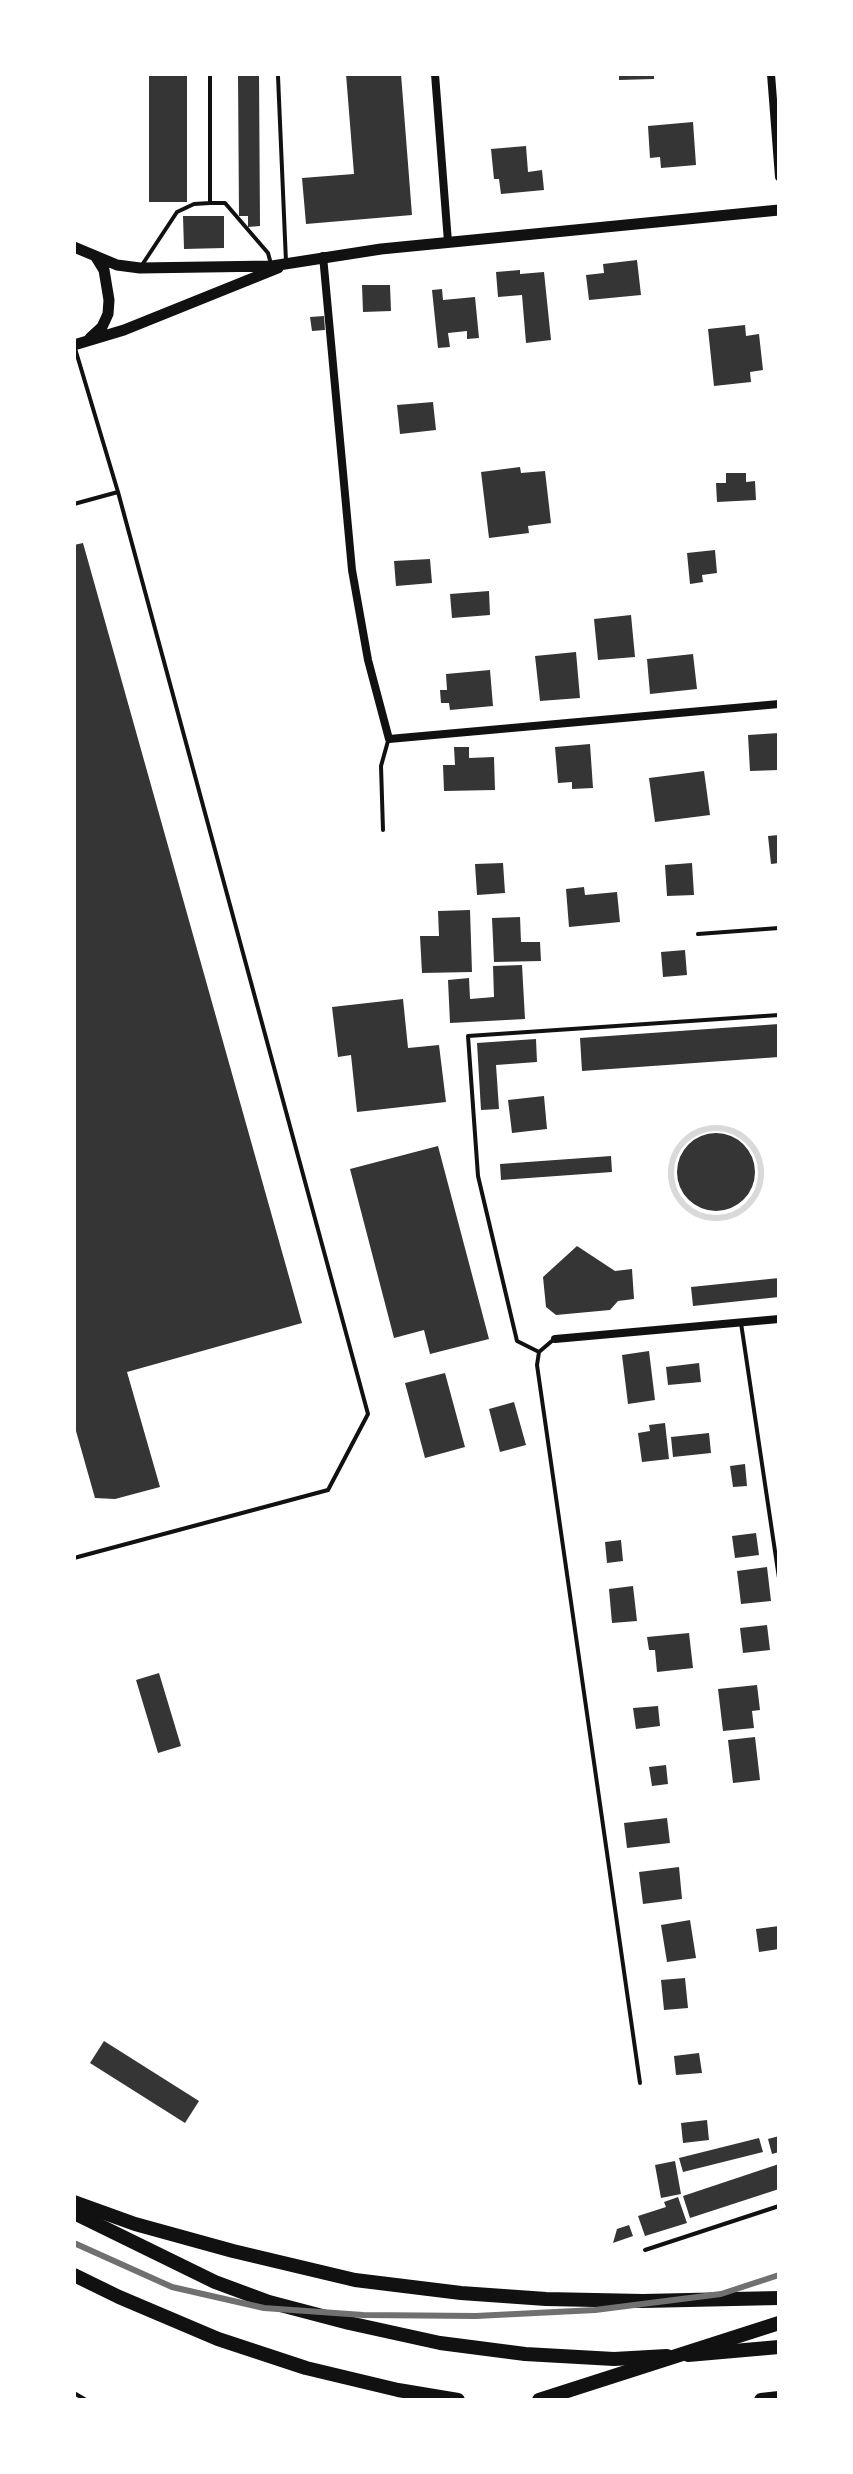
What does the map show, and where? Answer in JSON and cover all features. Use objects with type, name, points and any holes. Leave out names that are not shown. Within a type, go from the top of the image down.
[{"type":"main road","points":[[74,2202],[135,2224],[355,2280],[461,2293],[546,2299],[643,2301],[779,2298]]},
{"type":"main road","points":[[74,2213],[215,2282],[269,2302],[440,2343],[525,2354],[614,2359],[779,2347]]},
{"type":"main road","points":[[74,2275],[218,2339],[292,2364],[398,2390],[458,2400]]},
{"type":"main road","points":[[539,2400],[779,2323]]},
{"type":"main road","points":[[761,2400],[779,2398]]},
{"type":"street","points":[[435,74],[448,242]]},
{"type":"street","points":[[771,74],[779,177]]},
{"type":"street","points":[[74,247],[117,265],[140,268],[272,266],[323,256],[448,242],[779,210]]},
{"type":"street","points":[[323,256],[352,570],[368,660],[389,739],[779,704]]},
{"type":"street","points":[[77,344],[102,327],[108,314],[108,285],[96,257]]},
{"type":"street","points":[[77,344],[124,330],[286,264]]},
{"type":"street","points":[[555,1339],[779,1319]]},
{"type":"lane","points":[[210,74],[210,203]]},
{"type":"lane","points":[[278,76],[286,264]]},
{"type":"lane","points":[[140,268],[177,212],[194,204],[210,203],[225,203],[268,253],[272,266]]},
{"type":"lane","points":[[74,1558],[328,1490],[368,1414],[77,344]]},
{"type":"lane","points":[[74,504],[118,492]]},
{"type":"lane","points":[[383,830],[381,766],[389,739]]},
{"type":"lane","points":[[698,934],[779,928]]},
{"type":"lane","points":[[539,1352],[517,1341],[478,1176],[468,1036],[779,1015]]},
{"type":"lane","points":[[741,1323],[779,1578]]},
{"type":"lane","points":[[555,1339],[545,1344],[539,1352],[537,1365],[640,2083]]},
{"type":"lane","points":[[645,2250],[779,2206]]},
{"type":"lane","points":[[74,2393],[86,2400]]},
{"type":"building","points":[[149,74],[187,74],[187,202],[149,202]]},
{"type":"building","points":[[238,74],[259,74],[260,226],[248,227],[248,216],[239,216]]},
{"type":"building","points":[[346,74],[401,74],[412,215],[306,224],[302,178],[354,174]]},
{"type":"building","points":[[619,74],[654,74],[654,79],[619,80]]},
{"type":"building","points":[[693,122],[696,165],[661,168],[660,157],[650,158],[648,126]]},
{"type":"building","points":[[526,146],[528,172],[542,170],[544,190],[501,194],[499,179],[494,179],[491,149]]},
{"type":"building","points":[[183,216],[224,216],[224,248],[184,249]]},
{"type":"building","points":[[637,260],[641,295],[589,300],[586,275],[604,273],[603,264]]},
{"type":"building","points":[[520,270],[520,274],[544,272],[551,340],[526,343],[522,295],[498,297],[496,272]]},
{"type":"building","points":[[362,285],[390,285],[391,311],[363,312]]},
{"type":"building","points":[[442,289],[443,300],[475,297],[479,338],[467,339],[467,331],[448,333],[450,347],[438,348],[432,290]]},
{"type":"building","points":[[324,316],[325,330],[312,331],[310,317]]},
{"type":"building","points":[[745,325],[746,336],[759,334],[763,370],[750,372],[751,382],[714,386],[708,329]]},
{"type":"building","points":[[433,402],[436,430],[400,434],[397,405]]},
{"type":"building","points":[[520,467],[521,473],[545,471],[551,523],[528,526],[529,533],[489,538],[481,472]]},
{"type":"building","points":[[726,473],[746,473],[746,482],[755,481],[756,500],[717,502],[716,483],[726,483]]},
{"type":"building","points":[[83,543],[302,1323],[127,1372],[160,1487],[115,1499],[95,1498],[74,1424],[74,545]]},
{"type":"building","points":[[715,550],[717,573],[702,575],[703,582],[690,584],[687,553]]},
{"type":"building","points":[[430,559],[432,583],[396,586],[394,561]]},
{"type":"building","points":[[489,591],[490,615],[452,618],[450,594]]},
{"type":"building","points":[[631,615],[635,657],[598,660],[594,619]]},
{"type":"building","points":[[576,652],[580,698],[540,701],[535,656]]},
{"type":"building","points":[[693,654],[697,689],[650,694],[647,659]]},
{"type":"building","points":[[490,670],[493,706],[450,710],[449,703],[441,703],[440,690],[447,690],[446,674]]},
{"type":"building","points":[[779,733],[779,770],[750,771],[748,735]]},
{"type":"building","points":[[590,744],[593,788],[572,789],[572,782],[558,783],[555,747]]},
{"type":"building","points":[[454,747],[469,747],[469,758],[494,757],[495,790],[444,791],[443,765],[455,765]]},
{"type":"building","points":[[704,771],[710,815],[655,822],[649,778]]},
{"type":"building","points":[[779,835],[779,863],[771,864],[768,836]]},
{"type":"building","points":[[503,863],[505,893],[477,895],[475,864]]},
{"type":"building","points":[[692,863],[694,895],[667,896],[665,865]]},
{"type":"building","points":[[584,887],[585,895],[617,892],[620,922],[569,927],[566,889]]},
{"type":"building","points":[[470,910],[472,972],[422,973],[420,936],[439,936],[438,911]]},
{"type":"building","points":[[520,917],[521,942],[540,942],[541,961],[494,962],[492,918]]},
{"type":"building","points":[[685,950],[687,975],[663,977],[661,952]]},
{"type":"building","points":[[522,965],[525,1019],[450,1023],[448,980],[469,978],[470,999],[494,997],[493,966]]},
{"type":"building","points":[[403,999],[408,1048],[439,1045],[446,1102],[357,1112],[351,1055],[338,1057],[332,1007]]},
{"type":"building","points":[[779,1024],[779,1057],[582,1071],[580,1038]]},
{"type":"building","points":[[536,1039],[537,1062],[496,1065],[499,1109],[481,1110],[477,1043]]},
{"type":"building","points":[[544,1096],[547,1129],[512,1133],[508,1100]]},
{"type":"building","points":[[716,1133],[731,1136],[748,1150],[755,1172],[752,1187],[738,1204],[716,1211],[701,1208],[684,1194],[677,1172],[680,1157],[694,1140]]},
{"type":"building","points":[[438,1146],[489,1339],[430,1354],[424,1330],[394,1338],[350,1169]]},
{"type":"building","points":[[611,1156],[612,1172],[501,1180],[500,1164]]},
{"type":"building","points":[[577,1246],[615,1271],[632,1269],[634,1299],[618,1301],[610,1310],[556,1315],[546,1307],[543,1277]]},
{"type":"building","points":[[779,1278],[779,1297],[693,1306],[691,1287]]},
{"type":"building","points":[[649,1351],[655,1400],[628,1404],[622,1355]]},
{"type":"building","points":[[699,1363],[701,1382],[668,1385],[666,1367]]},
{"type":"building","points":[[445,1373],[465,1447],[425,1458],[405,1383]]},
{"type":"building","points":[[514,1402],[526,1445],[500,1452],[489,1409]]},
{"type":"building","points":[[665,1423],[669,1459],[642,1462],[638,1433],[650,1431],[649,1425]]},
{"type":"building","points":[[709,1433],[711,1453],[673,1457],[671,1437]]},
{"type":"building","points":[[745,1464],[747,1486],[733,1487],[730,1466]]},
{"type":"building","points":[[756,1533],[759,1555],[735,1558],[732,1536]]},
{"type":"building","points":[[621,1540],[623,1561],[607,1563],[605,1542]]},
{"type":"building","points":[[767,1567],[771,1601],[741,1604],[737,1571]]},
{"type":"building","points":[[633,1586],[637,1621],[612,1623],[609,1589]]},
{"type":"building","points":[[767,1625],[770,1650],[743,1653],[740,1628]]},
{"type":"building","points":[[689,1633],[693,1668],[657,1672],[655,1650],[649,1650],[647,1637]]},
{"type":"building","points":[[159,1673],[181,1746],[158,1753],[136,1680]]},
{"type":"building","points":[[757,1685],[760,1710],[752,1711],[754,1728],[723,1731],[718,1689]]},
{"type":"building","points":[[658,1706],[660,1726],[636,1729],[633,1708]]},
{"type":"building","points":[[755,1737],[760,1780],[733,1783],[728,1740]]},
{"type":"building","points":[[666,1765],[668,1784],[652,1786],[649,1767]]},
{"type":"building","points":[[667,1818],[670,1843],[627,1848],[624,1823]]},
{"type":"building","points":[[679,1867],[682,1899],[643,1904],[639,1872]]},
{"type":"building","points":[[690,1920],[696,1958],[667,1962],[661,1925]]},
{"type":"building","points":[[779,1926],[779,1949],[759,1952],[756,1929]]},
{"type":"building","points":[[685,1978],[688,2008],[664,2010],[661,1980]]},
{"type":"building","points":[[104,2041],[199,2101],[185,2123],[90,2063]]},
{"type":"building","points":[[699,2053],[702,2073],[676,2075],[674,2056]]},
{"type":"building","points":[[707,2120],[709,2140],[683,2143],[681,2123]]},
{"type":"building","points":[[779,2136],[779,2152],[772,2154],[768,2139]]},
{"type":"building","points":[[759,2138],[763,2152],[683,2172],[679,2158]]},
{"type":"building","points":[[675,2161],[681,2194],[661,2198],[655,2165]]},
{"type":"building","points":[[779,2164],[779,2189],[690,2218],[683,2196]]},
{"type":"building","points":[[678,2197],[687,2223],[645,2236],[638,2216],[666,2207],[664,2202]]},
{"type":"building","points":[[629,2225],[633,2236],[613,2243],[617,2229]]},
{"type":"waterway","points":[[716,1128],[733,1131],[748,1141],[758,1156],[761,1173],[758,1190],[748,1205],[733,1215],[716,1218],[699,1215],[684,1205],[674,1190],[671,1173],[674,1156],[684,1141],[699,1131],[716,1128]]},
{"type":"railway","points":[[74,2243],[172,2287],[264,2308],[363,2315],[476,2316],[595,2310],[721,2294],[779,2275]]}]
